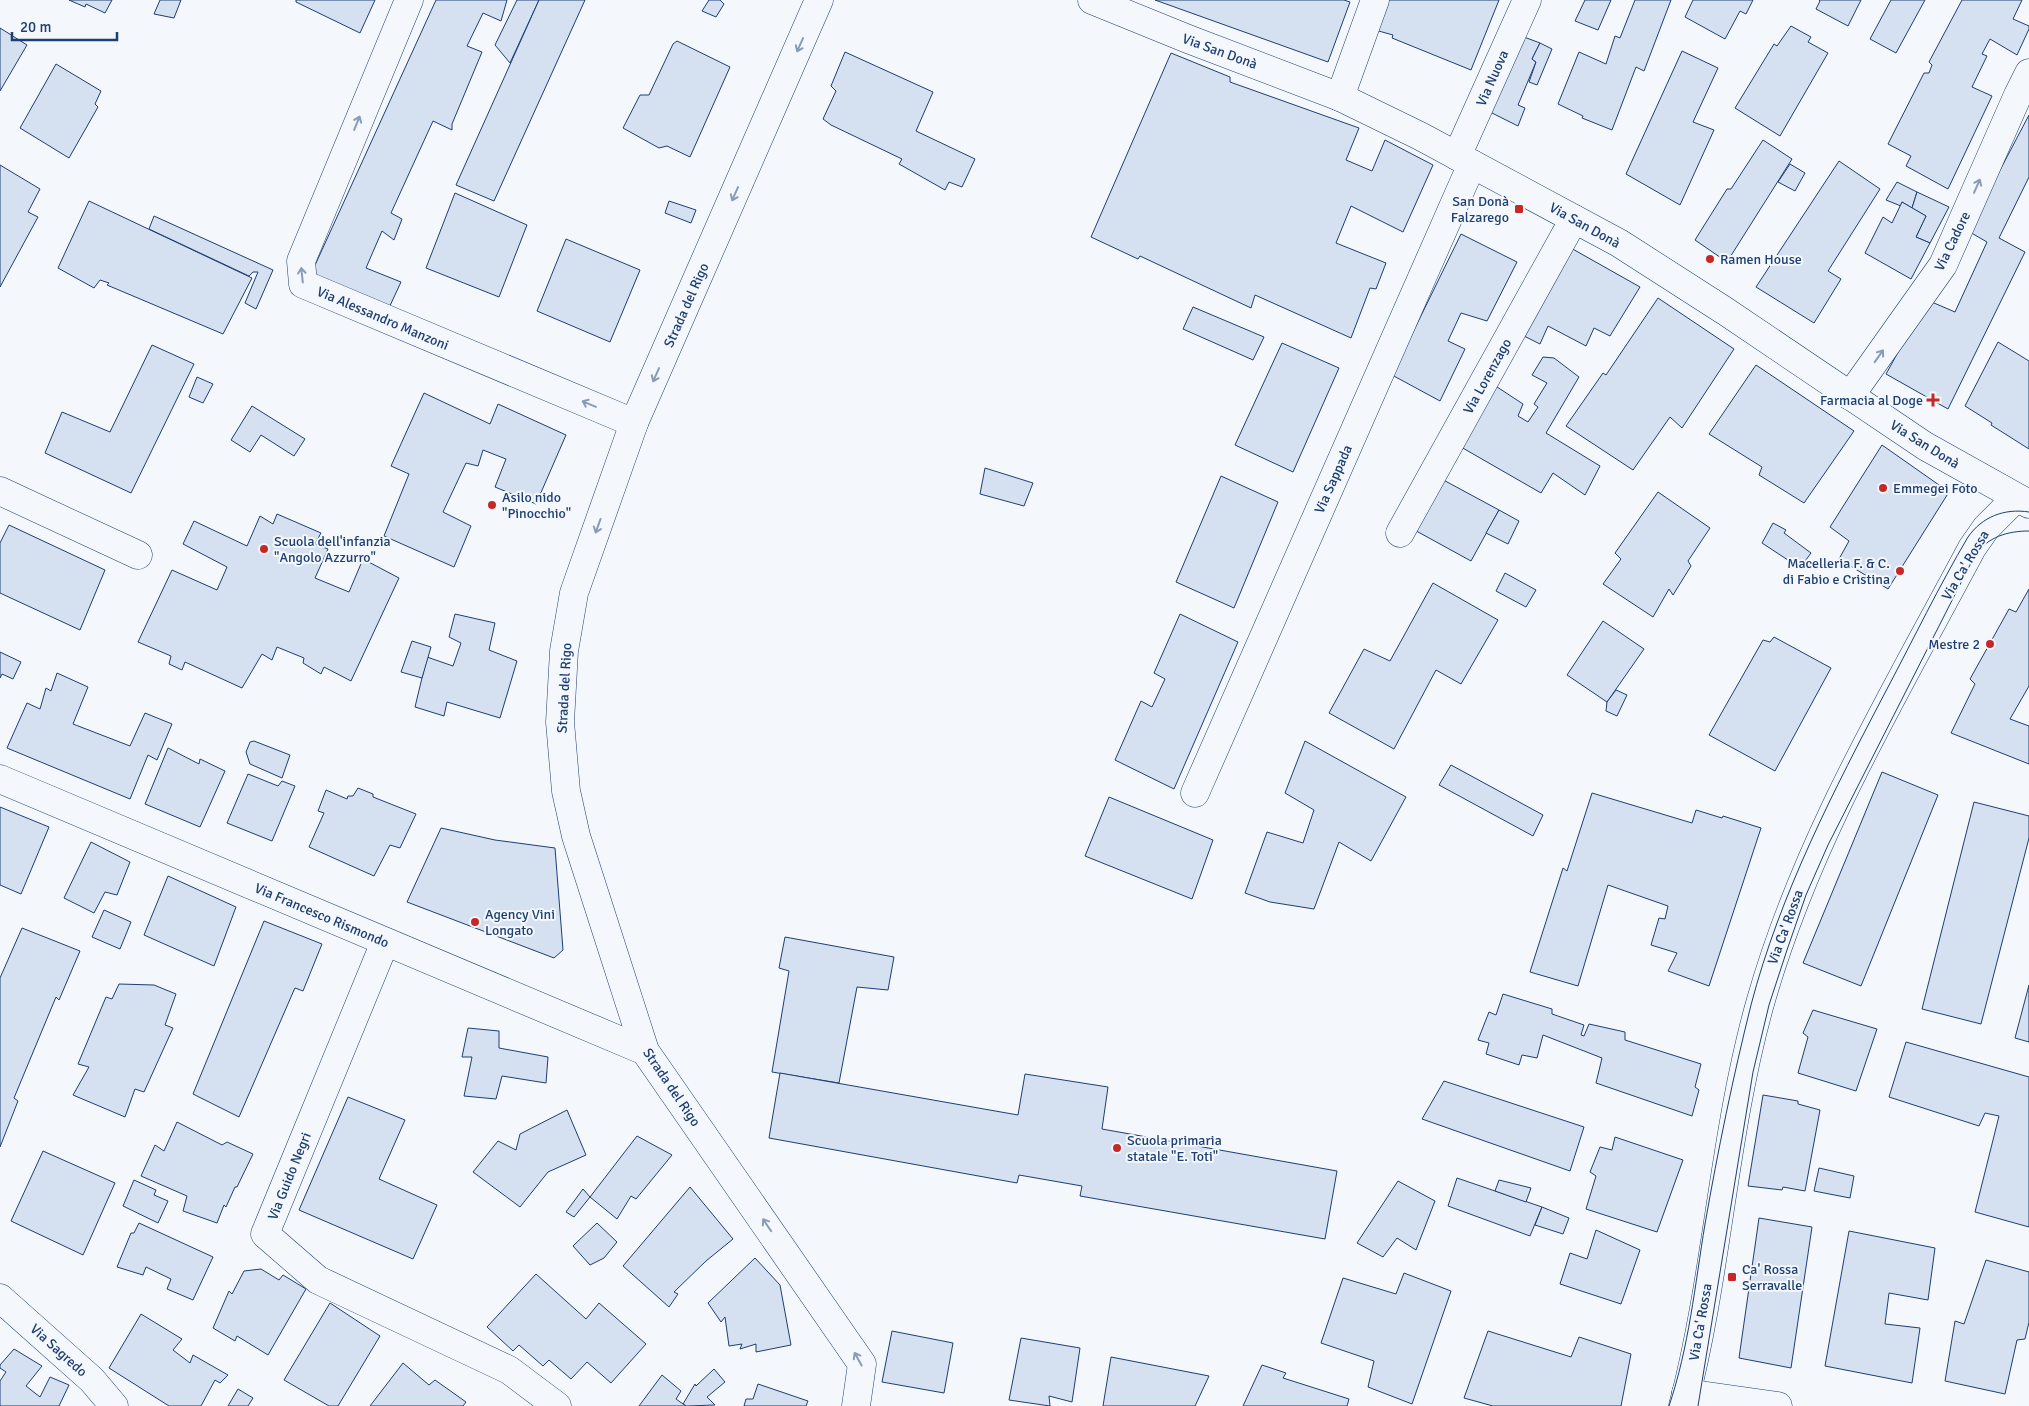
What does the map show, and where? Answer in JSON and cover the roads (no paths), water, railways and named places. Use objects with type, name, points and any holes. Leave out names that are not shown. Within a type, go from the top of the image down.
[{"type":"street","name":"Via Alessandro Manzoni","points":[[409,0],[301,261],[303,284],[634,423]]},
{"type":"street","name":"Strada del Rigo","points":[[819,0],[634,423],[574,593],[564,651],[560,722],[566,791],[576,836],[645,1051],[862,1364],[856,1406]]},
{"type":"street","points":[[1340,97],[1375,0]]},
{"type":"street","name":"Via Nuova","points":[[1465,160],[1527,0]]},
{"type":"street","name":"Via San Donà","points":[[1103,2],[1340,97],[1402,126],[1619,243],[1670,274],[1925,446],[2023,501]]},
{"type":"street","name":"Via Cadore","points":[[1850,396],[1943,265],[2029,73]]},
{"type":"street","name":"Via Sappada","points":[[1195,793],[1465,160]]},
{"type":"street","name":"Via Lorenzago","points":[[1400,533],[1574,219]]},
{"type":"street","points":[[0,491],[138,555]]},
{"type":"street","name":"Via Ca' Rossa","points":[[1685,1400],[1700,1327],[1744,1069],[1760,1003],[1777,947],[1820,840],[1972,548],[1986,528],[2023,501]]},
{"type":"street","name":"Via Francesco Rismondo","points":[[0,779],[645,1051]]},
{"type":"street","name":"Via Guido Negri","points":[[385,942],[266,1234],[318,1280],[509,1370],[557,1406]]},
{"type":"street","name":"Via Sagredo","points":[[0,1298],[92,1380],[114,1406]]},
{"type":"street","points":[[1685,1400],[1778,1406]]},
{"type":"tram line","points":[[1669,1406],[1687,1339],[1715,1169],[1744,1032],[1763,964],[1793,883],[1847,765],[1968,537],[1980,524],[1994,516],[2011,511],[2029,512]]},
{"type":"tram line","points":[[1698,1406],[1753,1072],[1769,1005],[1806,895],[1828,845],[1975,555],[1992,539],[2013,532],[2029,531]]},
{"type":"place","name":"San Donà Falzarego","points":[[1519,209]]},
{"type":"place","name":"Ramen House","points":[[1710,259]]},
{"type":"place","name":"Farmacia al Doge","points":[[1933,400]]},
{"type":"place","name":"Emmegei Foto","points":[[1883,488]]},
{"type":"place","name":"Asilo nido \"Pinocchio\"","points":[[492,505]]},
{"type":"place","name":"Scuola dell'infanzia \"Angolo Azzurro\"","points":[[264,549]]},
{"type":"place","name":"Macelleria F. & C. di Fabio e Cristina","points":[[1900,571]]},
{"type":"place","name":"Mestre 2","points":[[1990,644]]},
{"type":"place","name":"Agency Vini Longato","points":[[475,922]]},
{"type":"place","name":"Scuola primaria statale \"E. Toti\"","points":[[1117,1148]]},
{"type":"place","name":"Ca' Rossa Serravalle","points":[[1732,1277]]}]
